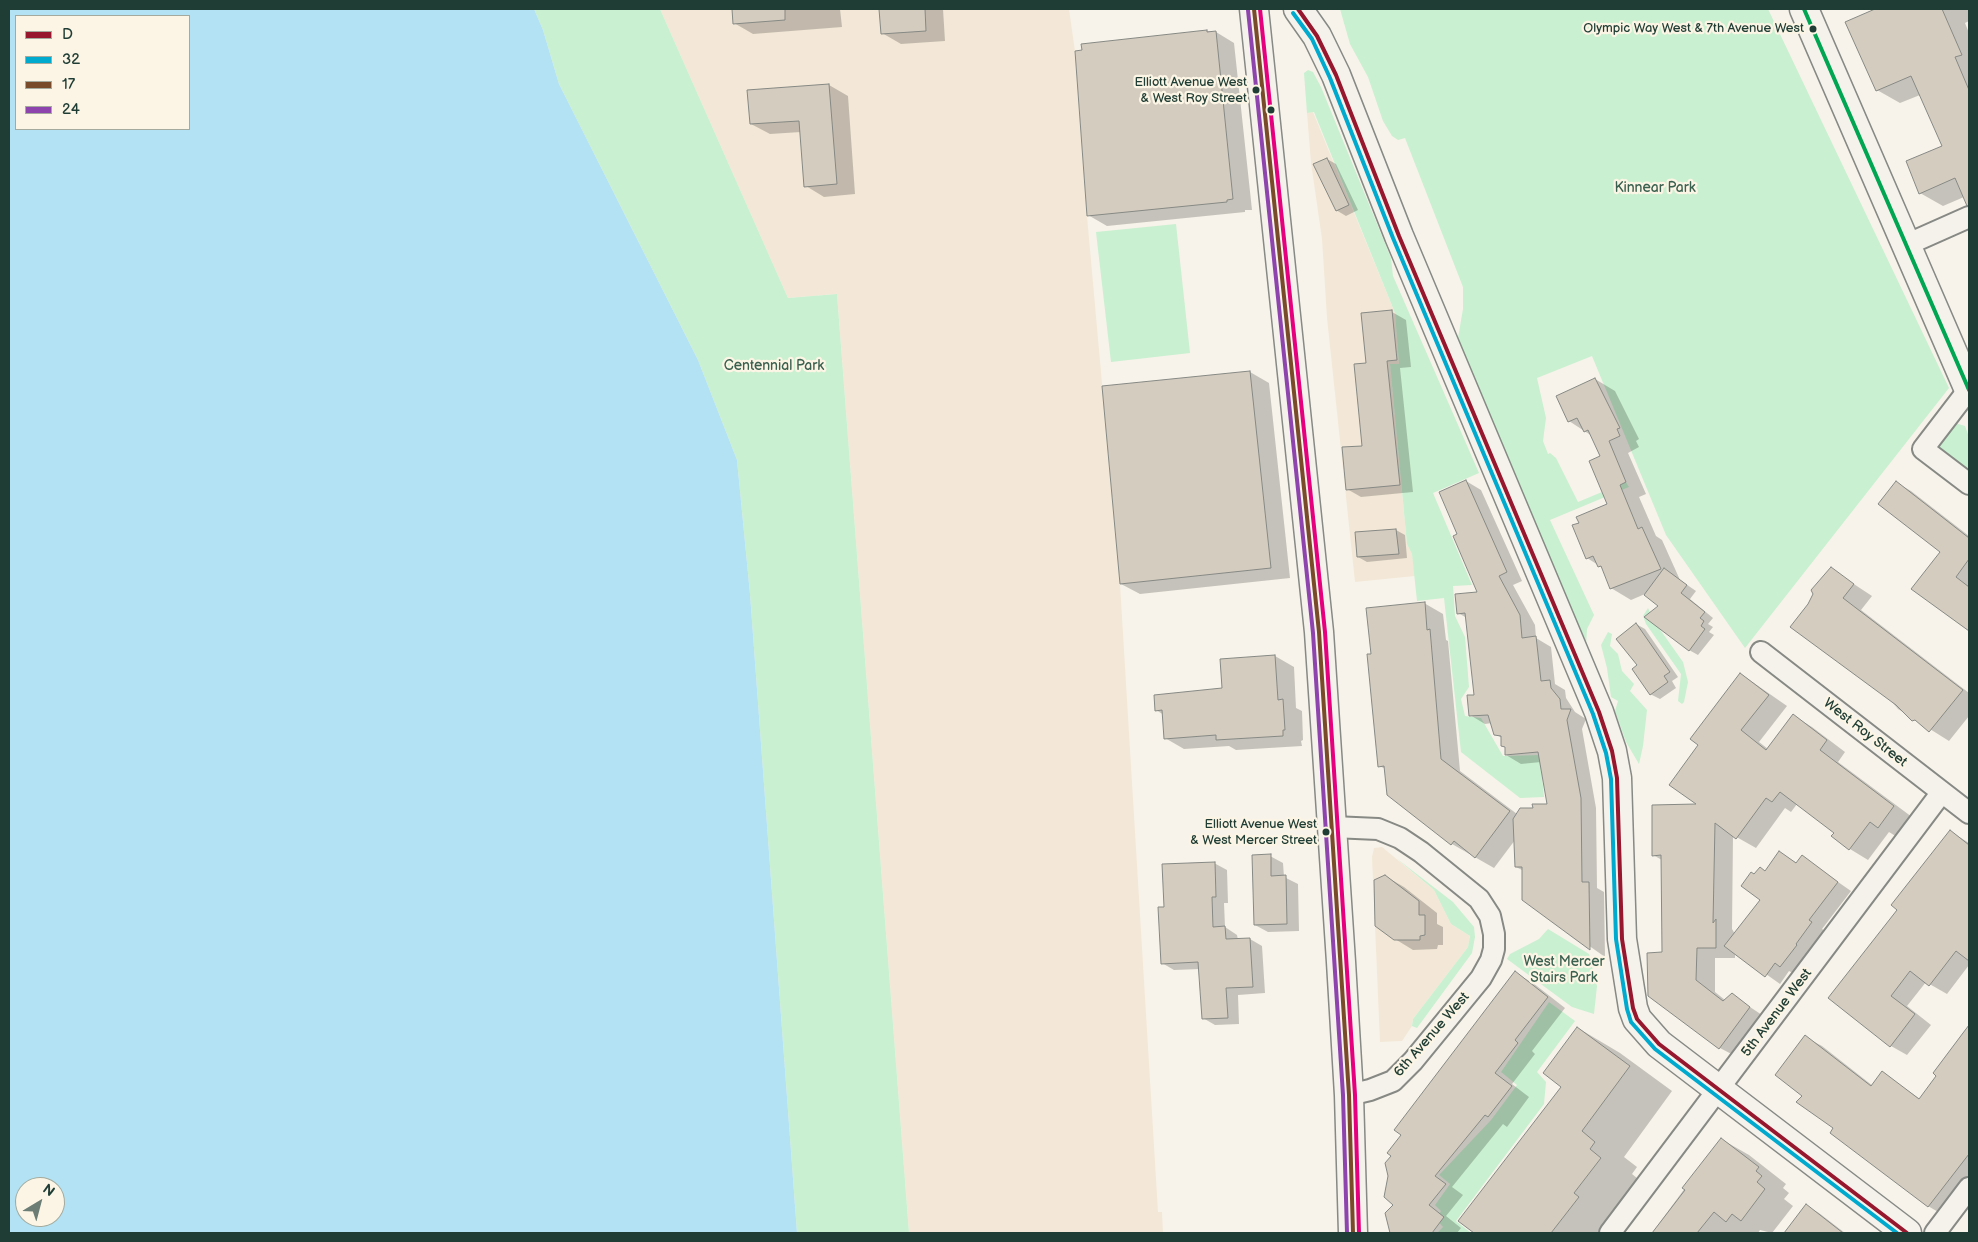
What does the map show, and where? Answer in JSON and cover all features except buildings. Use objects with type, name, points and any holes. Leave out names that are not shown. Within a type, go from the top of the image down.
[{"type":"main road","points":[[1254,9],[1319,632],[1349,1095],[1353,1233]]},
{"type":"main road","points":[[1298,9],[1317,36],[1336,75]]},
{"type":"main road","points":[[1312,9],[1399,236],[1594,698],[1612,751],[1618,793],[1622,939],[1633,1008],[1637,1019],[1654,1040],[1907,1233]]},
{"type":"main road","points":[[1805,9],[1969,390]]},
{"type":"street","points":[[1906,245],[1969,217]]},
{"type":"street","points":[[1969,390],[1923,449],[1969,484]]},
{"type":"street","name":"West Roy Street","points":[[1761,652],[1969,813]]},
{"type":"street","name":"5th Avenue West","points":[[1610,1233],[1720,1090],[1942,792]]},
{"type":"street","name":"6th Avenue West","points":[[1333,827],[1378,829],[1400,838],[1435,863],[1479,899],[1490,916],[1494,949],[1481,978],[1413,1061],[1393,1081],[1370,1090],[1349,1095]]},
{"type":"street","points":[[1935,1233],[1969,1188]]},
{"type":"shaded area","points":[[660,9],[1069,9],[1075,51],[1087,216],[1120,584],[1158,1212],[1162,1212],[1163,1233],[909,1233],[837,294],[788,298]]},
{"type":"shaded area","points":[[1313,112],[1395,313],[1399,364],[1390,365],[1407,544],[1412,554],[1415,576],[1355,582],[1327,318],[1322,239],[1311,163],[1307,113]]},
{"type":"shaded area","points":[[1382,847],[1434,890],[1451,924],[1470,936],[1468,947],[1413,1019],[1412,1026],[1402,1041],[1380,1042],[1372,857],[1374,848]]},
{"type":"green space","name":"Centennial Park","points":[[534,9],[660,9],[788,298],[837,294],[909,1233],[797,1233],[750,594],[737,460],[698,360],[559,84],[543,30]]},
{"type":"green space","name":"Kinnear Park","points":[[1340,9],[1768,9],[1949,388],[1745,648],[1666,535],[1592,356],[1537,378],[1546,418],[1543,441],[1548,454],[1550,453],[1556,458],[1578,502],[1626,482],[1629,487],[1550,520],[1594,615],[1587,629],[1586,646],[1457,344],[1463,309],[1463,287],[1405,138],[1398,140],[1392,136],[1383,121],[1368,77],[1350,44]]},
{"type":"green space","points":[[1308,70],[1313,72],[1321,87],[1391,258],[1393,276],[1479,473],[1433,493],[1472,585],[1453,586],[1455,616],[1465,637],[1469,687],[1461,699],[1465,716],[1481,718],[1503,756],[1540,755],[1544,797],[1520,798],[1461,752],[1444,598],[1417,601],[1412,554],[1407,544],[1390,364],[1399,364],[1395,313],[1314,112],[1307,113],[1304,73]]},
{"type":"green space","points":[[1176,224],[1190,353],[1111,362],[1096,232]]},
{"type":"green space","points":[[1955,423],[1965,426],[1969,437],[1969,478],[1935,446]]},
{"type":"green space","points":[[1648,608],[1654,621],[1683,662],[1688,682],[1682,704],[1678,701],[1681,674],[1646,624],[1643,616]]},
{"type":"green space","points":[[1608,632],[1612,634],[1610,646],[1618,654],[1622,671],[1634,684],[1630,691],[1647,710],[1639,764],[1626,742],[1615,711],[1618,701],[1611,697],[1607,668],[1601,645]]},
{"type":"green space","points":[[1396,858],[1453,902],[1474,927],[1475,937],[1472,953],[1417,1028],[1412,1026],[1413,1019],[1468,947],[1470,936],[1451,924],[1434,890]]},
{"type":"green space","name":"West Mercer Stairs Park","points":[[1548,929],[1589,954],[1597,986],[1594,1014],[1572,1007],[1507,959],[1510,954],[1539,939]]},
{"type":"green space","points":[[1549,1002],[1575,1021],[1537,1072],[1546,1082],[1544,1104],[1456,1221],[1471,1233],[1437,1233],[1443,1227],[1436,1219],[1441,1211],[1435,1205],[1450,1184],[1439,1175],[1491,1120],[1517,1085],[1501,1072]]},
{"type":"water","points":[[9,9],[534,9],[543,30],[559,84],[698,360],[737,460],[750,594],[797,1233],[9,1233]]},
{"type":"transit line","name":"17","points":[[1254,9],[1319,632],[1349,1095],[1353,1233]]},
{"type":"transit line","points":[[1260,9],[1325,632],[1355,1095],[1359,1233]]},
{"type":"transit line","name":"D","points":[[1298,9],[1317,36],[1336,75],[1399,236],[1599,712],[1612,751],[1617,778],[1622,939],[1633,1008],[1637,1019],[1659,1044],[1907,1233]]},
{"type":"transit line","points":[[1804,9],[1969,390]]},
{"type":"transit line","name":"24","points":[[1248,10],[1313,633],[1343,1095],[1347,1233]]},
{"type":"transit line","name":"32","points":[[1293,13],[1312,39],[1330,78],[1393,238],[1593,714],[1606,753],[1611,779],[1616,939],[1627,1009],[1631,1022],[1655,1049],[1897,1233]]},
{"type":"place","name":"Olympic Way West & 7th Avenue West","points":[[1813,29]]},
{"type":"place","name":"Elliott Avenue West & West Roy Street","points":[[1256,90]]},
{"type":"place","name":"Elliott Avenue West & West Mercer Street","points":[[1326,832]]}]
